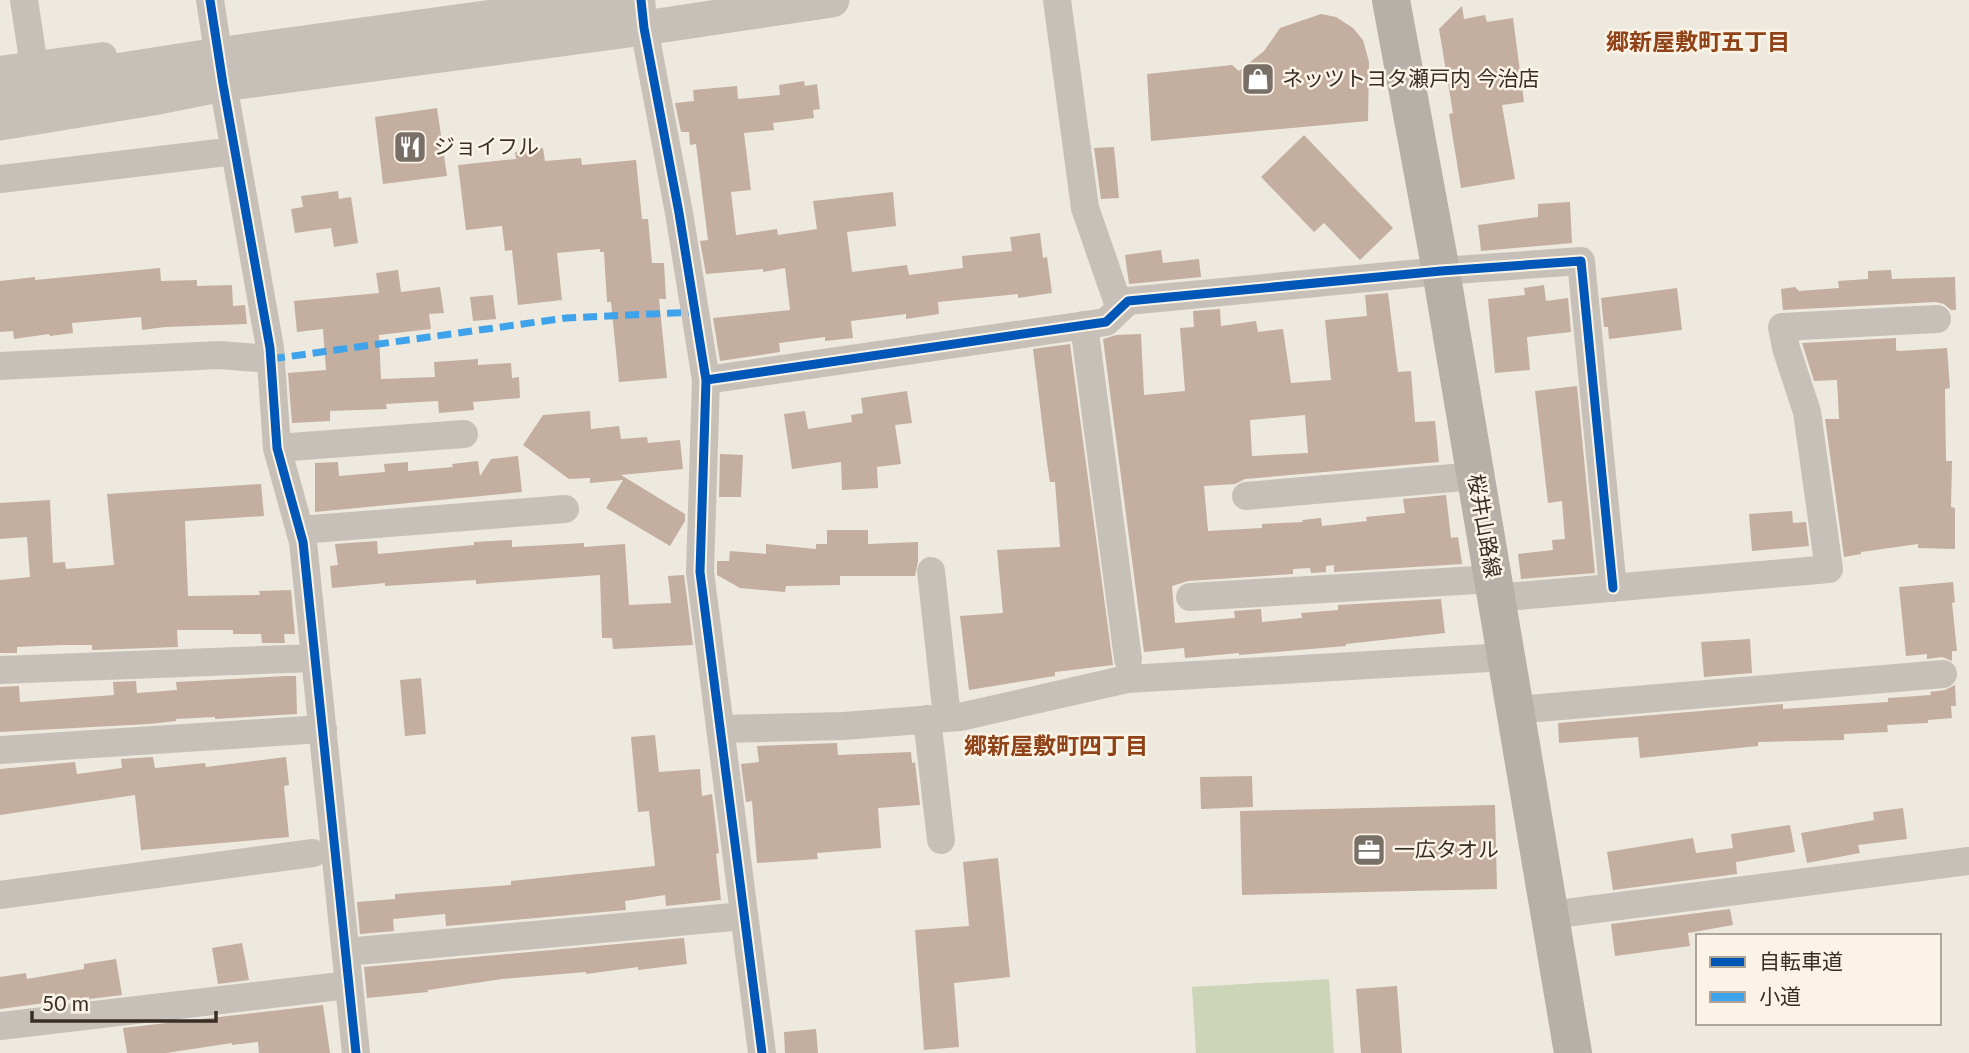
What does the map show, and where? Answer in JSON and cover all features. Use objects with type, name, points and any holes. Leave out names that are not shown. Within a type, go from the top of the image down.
[{"type":"main road","name":"桜井山路線","points":[[1391,0],[1441,271],[1573,1053]]},
{"type":"street","points":[[24,0],[34,66]]},
{"type":"street","points":[[210,0],[271,359],[277,449],[303,542],[356,1053]]},
{"type":"street","points":[[0,123],[152,82],[219,60],[616,0]]},
{"type":"street","points":[[0,71],[34,66],[219,60],[643,14],[832,0]]},
{"type":"street","points":[[1057,0],[1085,208],[1120,309]]},
{"type":"street","points":[[643,14],[706,380],[700,572],[762,1053]]},
{"type":"street","points":[[0,89],[152,82]]},
{"type":"street","points":[[0,179],[235,150]]},
{"type":"street","points":[[706,380],[1106,322],[1128,301],[1441,271],[1581,261],[1613,587]]},
{"type":"street","points":[[1190,597],[1613,587],[1829,569],[1807,412],[1782,327],[1937,319]]},
{"type":"street","points":[[1084,325],[1128,659]]},
{"type":"street","points":[[0,366],[219,355],[271,359]]},
{"type":"street","points":[[277,449],[464,434]]},
{"type":"street","points":[[1247,496],[1475,476]]},
{"type":"street","points":[[300,530],[565,509]]},
{"type":"street","points":[[931,571],[941,840]]},
{"type":"street","points":[[720,730],[843,726],[937,718],[1127,679],[1506,657]]},
{"type":"street","points":[[0,670],[315,658]]},
{"type":"street","points":[[1515,710],[1943,674]]},
{"type":"street","points":[[0,750],[323,729]]},
{"type":"street","points":[[0,895],[313,853]]},
{"type":"street","points":[[1550,915],[1969,861]]},
{"type":"street","points":[[346,952],[744,916]]},
{"type":"street","points":[[0,1026],[349,985]]},
{"type":"green space","points":[[1329,979],[1334,1053],[1196,1053],[1192,987]]},
{"type":"building","points":[[1462,6],[1464,19],[1485,15],[1487,22],[1513,18],[1524,102],[1502,105],[1515,179],[1461,188],[1449,114],[1453,113],[1439,29]]},
{"type":"building","name":"ネッツトヨタ瀬戸内 今治店","points":[[1321,14],[1336,17],[1353,28],[1363,40],[1369,62],[1368,121],[1151,141],[1147,74],[1232,65],[1239,71],[1264,51],[1280,28]]},
{"type":"building","points":[[804,81],[805,86],[817,84],[820,109],[813,110],[814,118],[773,123],[774,130],[744,133],[751,190],[731,192],[736,235],[777,229],[778,235],[817,229],[813,201],[893,192],[896,226],[847,232],[852,272],[907,265],[909,275],[963,268],[962,256],[1012,251],[1010,237],[1040,233],[1043,258],[1047,257],[1052,293],[1018,298],[1018,294],[938,302],[939,314],[906,319],[906,314],[851,321],[853,338],[825,341],[825,337],[779,343],[780,352],[720,361],[713,318],[790,310],[785,268],[763,272],[763,269],[706,274],[700,241],[708,240],[696,144],[690,145],[689,132],[681,132],[675,103],[694,101],[693,90],[737,86],[738,99],[780,95],[779,85]]},
{"type":"building","name":"ジョイフル","points":[[437,108],[447,176],[383,184],[375,117]]},
{"type":"building","points":[[1304,135],[1393,228],[1360,260],[1324,223],[1314,232],[1261,177]]},
{"type":"building","points":[[1114,147],[1119,198],[1101,199],[1094,148]]},
{"type":"building","points":[[543,148],[545,161],[581,158],[582,165],[636,160],[642,219],[648,219],[652,263],[664,263],[666,299],[659,299],[667,378],[619,382],[611,302],[607,302],[604,252],[600,252],[600,249],[557,253],[562,300],[518,305],[512,250],[505,251],[502,226],[466,230],[458,165],[516,159],[515,152]]},
{"type":"building","points":[[338,191],[339,199],[351,197],[358,243],[334,247],[331,228],[295,233],[291,209],[303,207],[301,196]]},
{"type":"building","points":[[1570,202],[1572,243],[1481,251],[1478,225],[1538,217],[1538,204]]},
{"type":"building","points":[[1161,250],[1163,263],[1199,259],[1201,277],[1129,284],[1125,255]]},
{"type":"building","points":[[160,268],[161,281],[197,280],[197,286],[232,285],[233,306],[245,305],[247,324],[142,330],[141,317],[72,323],[73,333],[50,336],[14,339],[13,331],[0,332],[0,281]]},
{"type":"building","points":[[398,270],[401,292],[440,287],[444,313],[429,314],[431,329],[379,335],[381,379],[435,377],[434,362],[478,359],[478,365],[511,363],[512,378],[519,377],[520,398],[473,402],[474,410],[439,413],[438,401],[386,404],[387,409],[330,411],[330,421],[292,423],[288,373],[326,370],[323,329],[297,332],[294,301],[379,293],[376,273]]},
{"type":"building","points":[[1891,270],[1892,279],[1955,277],[1956,310],[1936,302],[1783,310],[1781,289],[1795,287],[1799,291],[1839,288],[1838,281],[1868,279],[1868,271]]},
{"type":"building","points":[[1544,285],[1546,301],[1568,298],[1571,332],[1527,337],[1530,370],[1495,373],[1488,299],[1525,295],[1524,288]]},
{"type":"building","points":[[1677,288],[1682,330],[1609,339],[1608,327],[1604,327],[1601,298]]},
{"type":"building","points":[[1388,293],[1398,372],[1411,371],[1415,422],[1435,421],[1439,462],[1245,479],[1235,484],[1204,486],[1208,531],[1262,528],[1262,524],[1303,522],[1302,520],[1321,518],[1322,526],[1367,521],[1366,517],[1405,513],[1403,499],[1446,495],[1451,538],[1458,537],[1462,564],[1334,572],[1334,565],[1326,566],[1326,572],[1311,573],[1310,568],[1293,569],[1293,574],[1188,581],[1172,586],[1175,623],[1235,618],[1234,611],[1261,609],[1262,622],[1302,618],[1301,613],[1338,610],[1338,605],[1441,599],[1445,633],[1346,646],[1239,655],[1185,658],[1184,648],[1144,652],[1103,339],[1116,335],[1141,334],[1144,395],[1185,391],[1180,328],[1194,327],[1193,311],[1220,309],[1221,326],[1256,321],[1258,332],[1283,329],[1291,383],[1331,380],[1325,320],[1367,316],[1365,295]],"holes":[[[1305,415],[1308,453],[1252,456],[1250,420]]]},
{"type":"building","points":[[493,295],[496,319],[473,321],[470,297]]},
{"type":"building","points":[[1896,338],[1896,350],[1899,351],[1947,348],[1950,388],[1945,389],[1946,461],[1952,461],[1951,507],[1955,508],[1955,549],[1918,548],[1918,544],[1844,557],[1825,419],[1839,419],[1837,380],[1814,381],[1802,343]]},
{"type":"building","points":[[1070,344],[1113,665],[1055,672],[1055,676],[969,690],[960,616],[1003,613],[997,550],[1060,547],[1055,482],[1050,482],[1033,349]]},
{"type":"building","points":[[1577,386],[1595,573],[1521,579],[1518,554],[1553,550],[1552,540],[1565,539],[1562,501],[1548,503],[1535,391]]},
{"type":"building","points":[[907,391],[912,423],[895,425],[901,464],[877,467],[878,488],[842,490],[841,462],[792,469],[784,414],[805,411],[808,429],[852,422],[851,415],[863,413],[861,398]]},
{"type":"building","points":[[590,411],[591,429],[619,426],[621,439],[647,437],[648,443],[680,440],[683,469],[621,475],[685,514],[685,521],[670,546],[606,508],[623,480],[590,483],[590,478],[569,479],[523,445],[543,415]]},
{"type":"building","points":[[720,454],[743,455],[741,497],[719,497]]},
{"type":"building","points":[[518,456],[522,492],[315,512],[315,463],[338,462],[339,476],[385,472],[384,464],[408,462],[408,471],[453,467],[452,464],[478,461],[480,476],[491,459]]},
{"type":"building","points":[[261,484],[264,516],[185,521],[188,596],[260,595],[259,591],[291,590],[295,634],[284,634],[285,643],[262,643],[261,634],[233,634],[233,630],[177,630],[178,647],[92,650],[92,645],[63,645],[17,647],[17,653],[0,653],[0,580],[30,577],[27,537],[0,539],[0,503],[50,500],[53,563],[65,562],[66,569],[114,565],[107,494]]},
{"type":"building","points":[[1792,511],[1793,523],[1806,522],[1809,546],[1752,551],[1749,514]]},
{"type":"building","points":[[827,530],[868,530],[868,544],[918,542],[915,576],[840,576],[840,585],[786,586],[785,592],[740,588],[717,575],[717,561],[729,561],[730,551],[766,554],[766,544],[816,549],[816,544],[827,544]]},
{"type":"building","points":[[512,540],[512,547],[625,544],[629,605],[671,603],[668,576],[684,575],[693,645],[613,649],[612,638],[602,638],[600,575],[476,584],[476,580],[332,588],[330,566],[338,565],[335,544],[377,541],[378,554]]},
{"type":"building","points":[[1953,582],[1955,602],[1952,603],[1957,651],[1952,651],[1952,661],[1942,657],[1927,659],[1927,654],[1906,656],[1899,587]]},
{"type":"building","points":[[1750,639],[1752,673],[1704,677],[1701,642]]},
{"type":"building","points":[[296,676],[297,714],[176,719],[149,724],[0,732],[0,687],[19,686],[20,702],[114,695],[113,682],[136,681],[137,693],[177,690],[176,682]]},
{"type":"building","points":[[421,678],[426,734],[405,736],[400,680]]},
{"type":"building","points":[[1955,685],[1956,706],[1951,706],[1952,718],[1928,720],[1928,723],[1887,725],[1888,732],[1844,734],[1844,740],[1758,742],[1758,746],[1640,758],[1638,737],[1559,743],[1558,723],[1783,704],[1783,709],[1888,702],[1888,698],[1931,695],[1930,692],[1945,690]]},
{"type":"building","points":[[655,735],[659,772],[700,769],[702,796],[712,794],[721,900],[666,906],[665,895],[625,901],[626,910],[446,926],[445,914],[393,919],[394,931],[360,934],[357,902],[395,899],[395,894],[511,885],[511,881],[655,866],[649,811],[638,812],[631,737]]},
{"type":"building","points":[[837,743],[838,755],[911,752],[912,763],[915,762],[920,805],[878,808],[881,848],[817,853],[818,859],[757,863],[752,801],[746,802],[741,764],[759,762],[757,746]]},
{"type":"building","points":[[153,757],[155,768],[205,763],[206,767],[286,757],[289,785],[284,786],[289,837],[141,850],[135,795],[0,815],[0,769],[75,762],[77,774],[122,768],[121,759]]},
{"type":"building","points":[[1252,776],[1253,807],[1201,809],[1200,777]]},
{"type":"building","name":"一広タオル","points":[[1495,805],[1497,889],[1242,895],[1240,811]]},
{"type":"building","points":[[1903,808],[1907,839],[1858,845],[1860,853],[1807,863],[1801,833],[1874,820],[1873,812]]},
{"type":"building","points":[[1790,825],[1795,852],[1736,862],[1737,874],[1613,890],[1607,852],[1693,838],[1696,853],[1733,848],[1731,834]]},
{"type":"building","points":[[998,858],[1010,977],[954,983],[959,1047],[924,1050],[915,930],[969,926],[963,862]]},
{"type":"building","points":[[1730,909],[1733,925],[1688,933],[1690,946],[1615,956],[1611,924]]},
{"type":"building","points":[[684,938],[687,964],[502,979],[428,992],[367,998],[364,967]]},
{"type":"building","points":[[242,943],[249,980],[218,984],[212,948]]},
{"type":"building","points":[[116,959],[122,995],[0,1009],[0,977],[26,973],[27,979],[84,969],[84,964]]},
{"type":"building","points":[[1397,986],[1402,1053],[1361,1053],[1356,989]]},
{"type":"building","points":[[323,1005],[330,1053],[259,1053],[258,1042],[166,1053],[127,1053],[123,1028]]},
{"type":"building","points":[[816,1029],[818,1053],[785,1053],[784,1032]]},
{"type":"marked path","points":[[271,359],[566,318],[695,312]]},
{"type":"cycle path","points":[[210,0],[270,348],[277,448],[303,542],[356,1053]]},
{"type":"cycle path","points":[[641,0],[706,380],[700,572],[762,1053]]},
{"type":"cycle path","points":[[706,380],[1106,322],[1128,301],[1441,271],[1581,261],[1613,588]]},
{"type":"place","name":"ネッツトヨタ瀬戸内 今治店","points":[[1258,79]]},
{"type":"place","name":"ジョイフル","points":[[410,147]]},
{"type":"place","name":"一広タオル","points":[[1369,850]]},
{"type":"district","name":"郷新屋敷町五丁目","points":[[1698,42]]},
{"type":"district","name":"郷新屋敷町四丁目","points":[[1056,746]]}]
